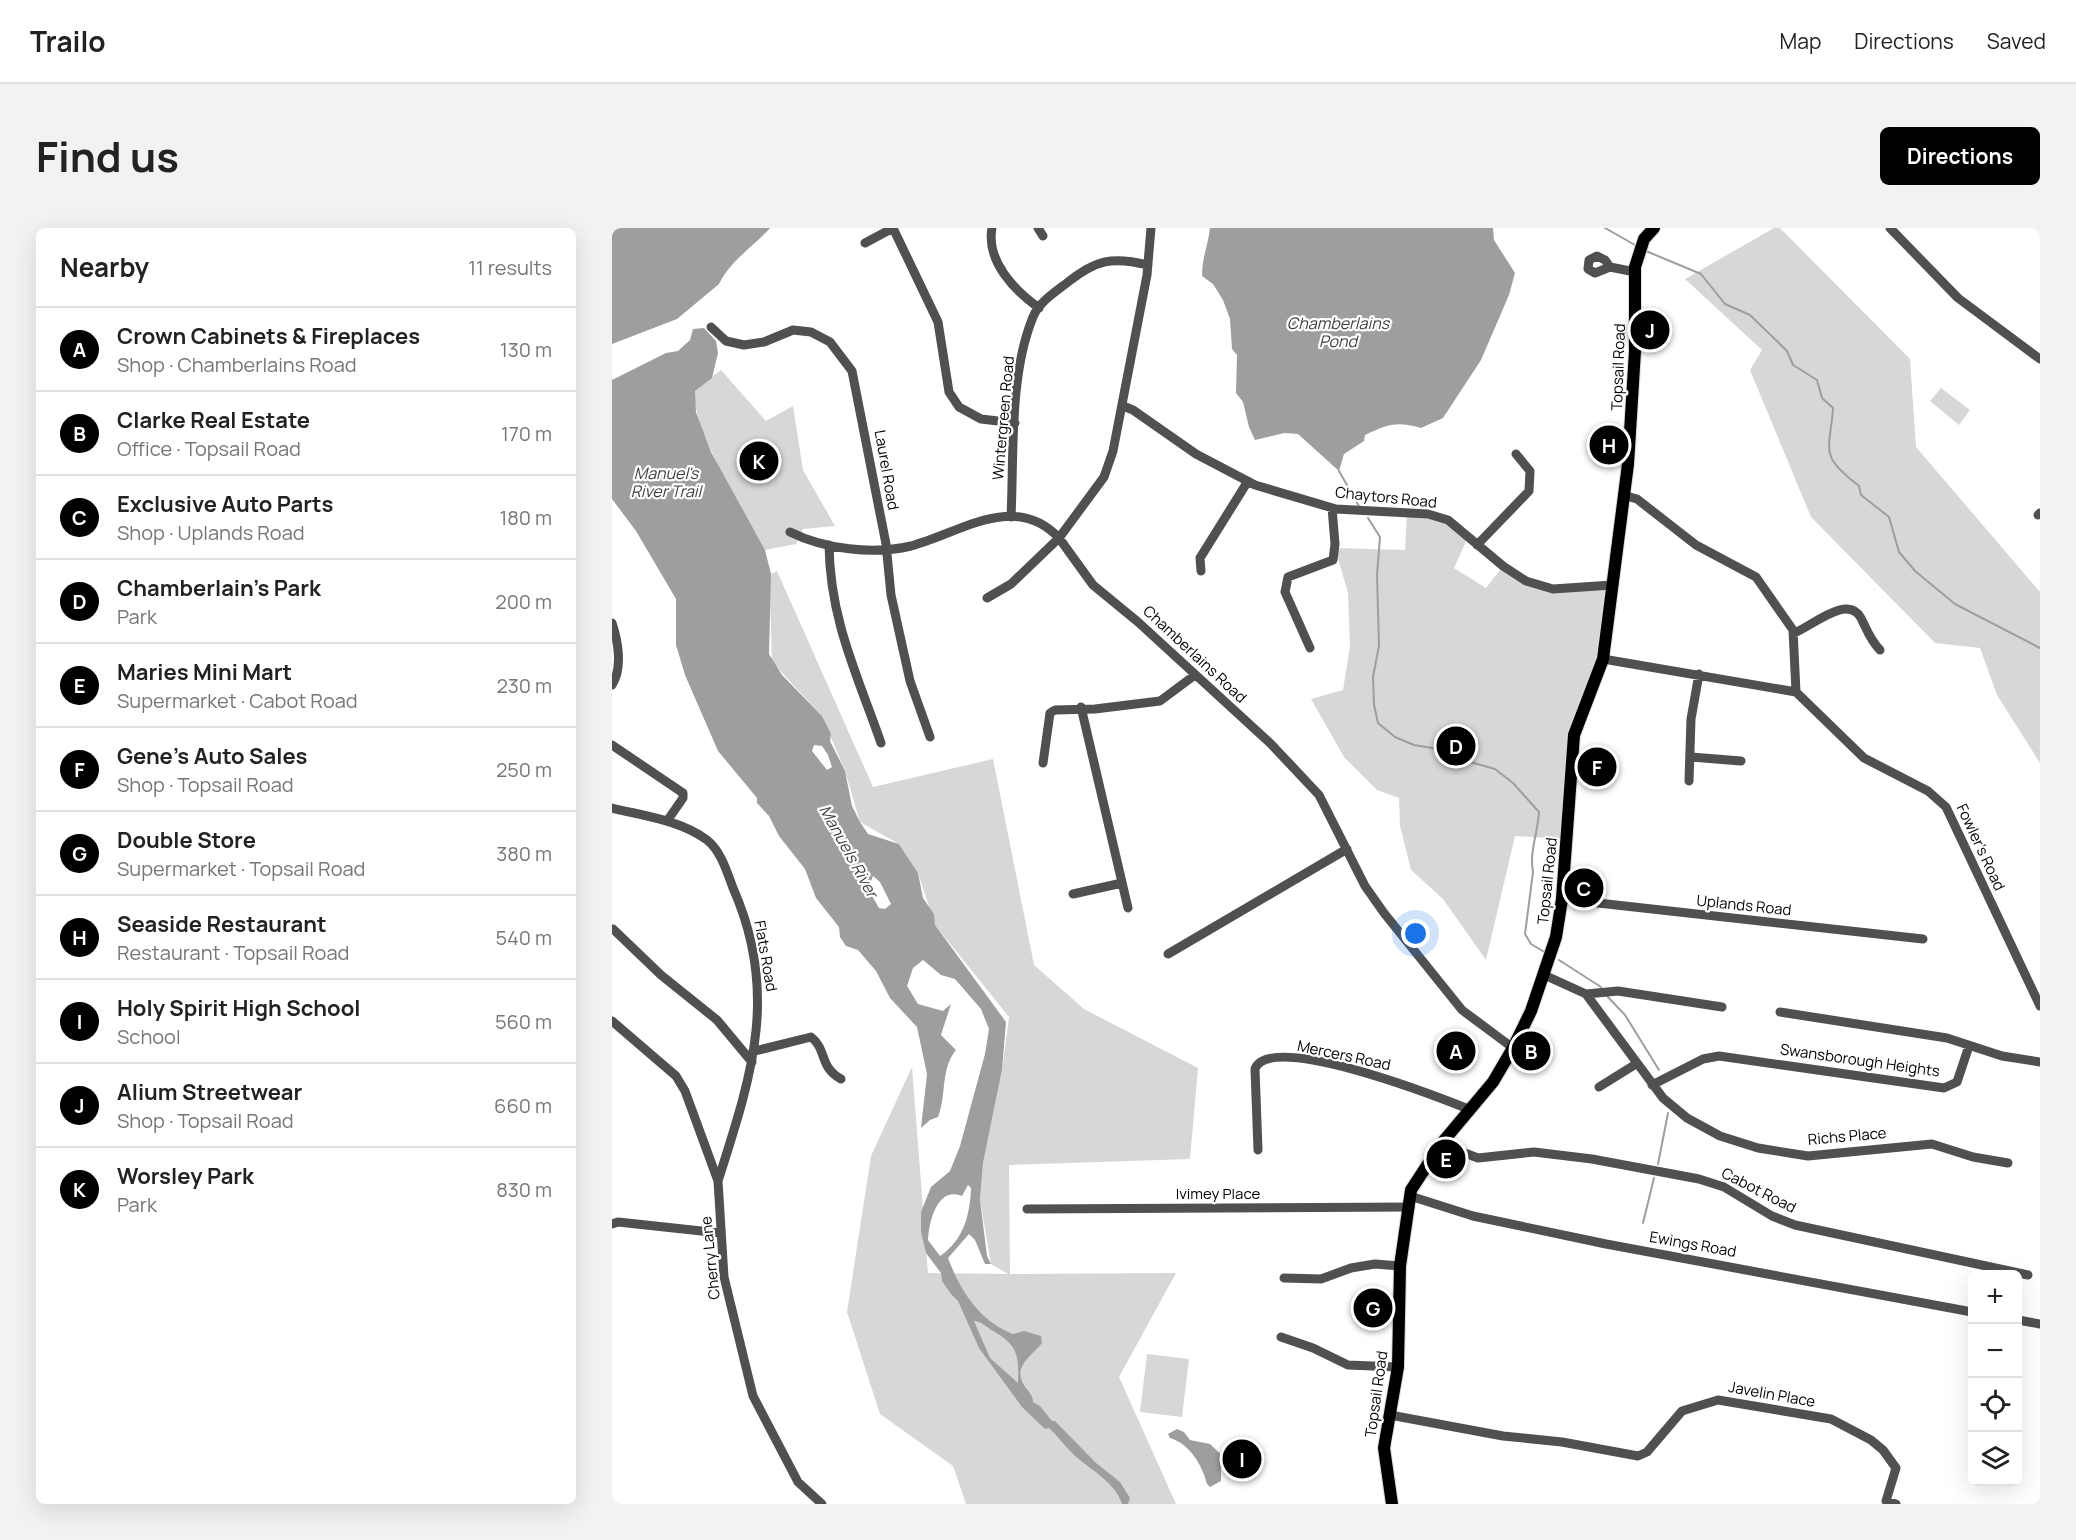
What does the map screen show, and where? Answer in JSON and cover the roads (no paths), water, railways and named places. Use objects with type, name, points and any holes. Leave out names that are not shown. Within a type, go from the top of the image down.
[{"type":"main road","name":"Topsail Road","points":[[1392,1504],[1384,1448],[1398,1367],[1400,1266],[1411,1190],[1441,1144],[1493,1082],[1513,1048],[1532,1011],[1542,974],[1556,937],[1562,899],[1574,735],[1604,659],[1628,464],[1635,351],[1635,272],[1644,239],[1654,228]]},
{"type":"street","points":[[865,243],[893,228],[938,322],[949,392],[959,407],[981,420],[1015,423]]},
{"type":"street","points":[[992,228],[990,240],[992,252],[1003,271],[1021,294],[1039,308]]},
{"type":"street","points":[[987,598],[1011,584],[1059,538],[1104,477],[1123,406],[1148,265],[1151,228]]},
{"type":"street","points":[[1890,228],[1958,298],[2040,359]]},
{"type":"street","name":"Wintergreen Road","points":[[1011,517],[1018,379],[1033,315],[1047,298],[1084,269],[1100,261],[1121,260],[1148,265]]},
{"type":"street","points":[[1610,267],[1635,272]]},
{"type":"street","name":"Laurel Road","points":[[711,327],[726,341],[744,345],[764,342],[793,330],[802,330],[825,339],[843,357],[857,384],[886,549],[889,586],[908,674],[930,737]]},
{"type":"street","name":"Chaytors Road","points":[[1123,406],[1136,412],[1196,454],[1248,481],[1332,508],[1428,514],[1448,520],[1477,545],[1526,581],[1553,589],[1612,585]]},
{"type":"street","points":[[1477,545],[1529,491],[1530,471],[1516,454]]},
{"type":"street","points":[[1201,571],[1200,558],[1248,481]]},
{"type":"street","points":[[1604,659],[1796,692],[1794,633],[1790,623],[1754,574],[1696,545],[1636,500],[1623,495]]},
{"type":"street","points":[[1310,648],[1285,592],[1288,577],[1333,560],[1335,544],[1332,508]]},
{"type":"street","name":"Chamberlains Road","points":[[790,532],[829,545],[886,549],[911,546],[977,521],[1026,517],[1048,526],[1093,585],[1138,622],[1271,744],[1319,795],[1365,886],[1445,991],[1462,1010],[1513,1048]]},
{"type":"street","points":[[829,545],[840,628],[881,743]]},
{"type":"street","points":[[1794,633],[1838,610],[1849,608],[1860,616],[1870,638],[1880,650]]},
{"type":"street","points":[[612,623],[616,636],[618,666],[612,685]]},
{"type":"street","points":[[1689,781],[1691,719],[1699,674]]},
{"type":"street","points":[[1042,764],[1050,713],[1081,707],[1095,709],[1160,701],[1195,675]]},
{"type":"street","name":"Fowler's Road","points":[[1796,692],[1864,758],[1928,791],[1943,802],[1954,820],[2001,926],[2040,1006]]},
{"type":"street","points":[[1081,707],[1128,908]]},
{"type":"street","points":[[612,745],[683,793],[684,798],[667,821]]},
{"type":"street","points":[[1691,757],[1741,761]]},
{"type":"street","name":"Flats Road","points":[[612,808],[667,821],[708,841],[719,856],[739,901],[759,988],[759,1015],[755,1051],[718,1181]]},
{"type":"street","points":[[1168,954],[1347,849]]},
{"type":"street","points":[[1073,894],[1122,883]]},
{"type":"street","name":"Uplands Road","points":[[1562,899],[1923,939]]},
{"type":"street","points":[[613,929],[661,975],[717,1020],[752,1062]]},
{"type":"street","points":[[1542,974],[1586,994],[1618,991],[1722,1007]]},
{"type":"street","name":"Richs Place","points":[[1586,994],[1652,1085],[1674,1109],[1720,1136],[1758,1149],[1820,1157],[1936,1144],[1973,1156],[2008,1163]]},
{"type":"street","points":[[1780,1012],[1947,1038],[2013,1059],[2040,1062]]},
{"type":"street","name":"Cherry Lane","points":[[612,1021],[676,1076],[686,1091],[718,1181],[724,1277],[753,1396],[798,1482],[822,1504]]},
{"type":"street","points":[[755,1051],[811,1036],[816,1041],[829,1072],[841,1079]]},
{"type":"street","name":"Swansborough Heights","points":[[1652,1085],[1703,1059],[1719,1056],[1944,1088],[1957,1082],[1969,1046]]},
{"type":"street","name":"Mercers Road","points":[[1258,1150],[1255,1070],[1258,1062],[1263,1059],[1292,1058],[1375,1075],[1471,1110]]},
{"type":"street","points":[[1599,1087],[1636,1064]]},
{"type":"street","name":"Cabot Road","points":[[1441,1144],[1478,1158],[1534,1152],[1592,1159],[1699,1179],[1724,1187],[1767,1214],[1795,1226],[2028,1275]]},
{"type":"street","name":"Ivimey Place","points":[[1027,1209],[1410,1202]]},
{"type":"street","name":"Ewings Road","points":[[1410,1202],[1606,1244],[1968,1311]]},
{"type":"street","points":[[614,1222],[720,1233]]},
{"type":"street","points":[[1284,1278],[1321,1279],[1352,1268],[1375,1264],[1400,1266]]},
{"type":"street","points":[[2022,1321],[2040,1324]]},
{"type":"street","points":[[1281,1337],[1313,1348],[1348,1365],[1398,1367]]},
{"type":"street","name":"Javelin Place","points":[[1390,1415],[1503,1436],[1562,1442],[1633,1456],[1647,1452],[1682,1411],[1711,1400],[1831,1419],[1871,1440],[1883,1450],[1896,1467],[1886,1501],[1896,1504]]},
{"type":"water","points":[[612,228],[770,228],[736,261],[719,284],[677,319],[612,344]]},
{"type":"water","name":"Chamberlains Pond","points":[[1210,228],[1493,228],[1494,240],[1515,273],[1509,295],[1481,360],[1443,418],[1421,428],[1393,425],[1365,435],[1364,441],[1344,454],[1339,471],[1298,434],[1284,433],[1255,440],[1249,427],[1243,402],[1236,393],[1237,355],[1232,349],[1230,319],[1223,300],[1213,284],[1202,276]]},
{"type":"water","name":"Manuel's River Trail","points":[[704,328],[716,341],[718,353],[712,378],[695,391],[696,412],[711,452],[765,550],[771,574],[769,654],[782,675],[822,716],[831,734],[830,741],[845,771],[852,806],[860,822],[868,834],[899,844],[918,873],[923,898],[934,914],[935,925],[1006,1022],[1002,1070],[983,1163],[980,1200],[987,1256],[991,1264],[985,1264],[975,1240],[969,1234],[948,1258],[965,1293],[990,1321],[1013,1334],[1024,1331],[1041,1336],[1042,1343],[1025,1361],[1020,1372],[1024,1385],[1033,1402],[1040,1406],[1052,1421],[1055,1421],[1096,1463],[1120,1482],[1130,1498],[1128,1504],[1122,1504],[1107,1482],[1071,1452],[1049,1428],[1045,1429],[1022,1407],[979,1348],[958,1301],[942,1281],[941,1273],[926,1253],[921,1232],[921,1212],[931,1187],[950,1171],[960,1146],[985,1054],[989,1029],[981,1009],[955,979],[941,975],[923,960],[913,968],[907,986],[918,1004],[943,1011],[951,1004],[941,1035],[956,1050],[948,1066],[938,1117],[930,1120],[921,1128],[927,1074],[917,1027],[890,998],[876,971],[858,950],[846,946],[840,937],[839,927],[816,898],[805,869],[779,836],[769,816],[757,803],[757,798],[718,751],[685,675],[676,645],[676,599],[636,531],[612,499],[612,380],[666,353],[678,351],[690,340],[693,329]],"holes":[[[814,745],[822,746],[832,767],[827,770],[812,751]],[[873,876],[880,882],[891,904],[885,909],[879,908],[868,889]],[[968,1185],[971,1188],[964,1226],[955,1242],[940,1256],[928,1240],[930,1224],[936,1207],[946,1196],[953,1194],[962,1196]],[[974,1321],[1003,1337],[1013,1347],[1018,1366],[1018,1383],[990,1358]]]},
{"type":"water","points":[[1177,1429],[1184,1432],[1190,1440],[1210,1444],[1227,1460],[1221,1469],[1221,1481],[1210,1487],[1207,1484],[1194,1456],[1184,1445],[1170,1438],[1168,1434]]},
{"type":"waterway","points":[[1605,228],[1635,245]]},
{"type":"waterway","points":[[1646,251],[1701,274],[1725,304],[1750,315],[1787,351],[1793,365],[1817,380],[1822,398],[1833,408],[1829,444],[1832,459],[1859,486],[1861,495],[1889,517],[1899,552],[1915,571],[1955,604],[2040,648]]},
{"type":"waterway","points":[[1339,471],[1360,508]]},
{"type":"waterway","points":[[1368,518],[1380,537],[1377,575],[1379,646],[1373,677],[1374,705],[1378,723],[1395,737],[1414,745],[1451,751],[1463,760],[1495,769],[1513,783],[1539,812],[1525,934],[1531,944],[1546,953]]},
{"type":"waterway","points":[[1559,960],[1601,987]]},
{"type":"waterway","points":[[1607,996],[1625,1015],[1659,1070]]},
{"type":"waterway","points":[[1658,1164],[1668,1113]]},
{"type":"waterway","points":[[1643,1223],[1654,1178]]},
{"type":"place","name":"Alium Streetwear","points":[[1650,330]]},
{"type":"place","name":"Seaside Restaurant","points":[[1609,445]]},
{"type":"place","name":"Worsley Park","points":[[759,461]]},
{"type":"place","name":"Chamberlain's Park","points":[[1456,746]]},
{"type":"place","name":"Gene's Auto Sales","points":[[1597,767]]},
{"type":"place","name":"Exclusive Auto Parts","points":[[1584,888]]},
{"type":"place","name":"Crown Cabinets & Fireplaces","points":[[1456,1051]]},
{"type":"place","name":"Clarke Real Estate","points":[[1531,1051]]},
{"type":"place","name":"Maries Mini Mart","points":[[1446,1159]]},
{"type":"place","name":"Double Store","points":[[1373,1308]]},
{"type":"place","name":"Holy Spirit High School","points":[[1242,1459]]},
{"type":"water label","name":"Manuels River","points":[[849,851]]}]
